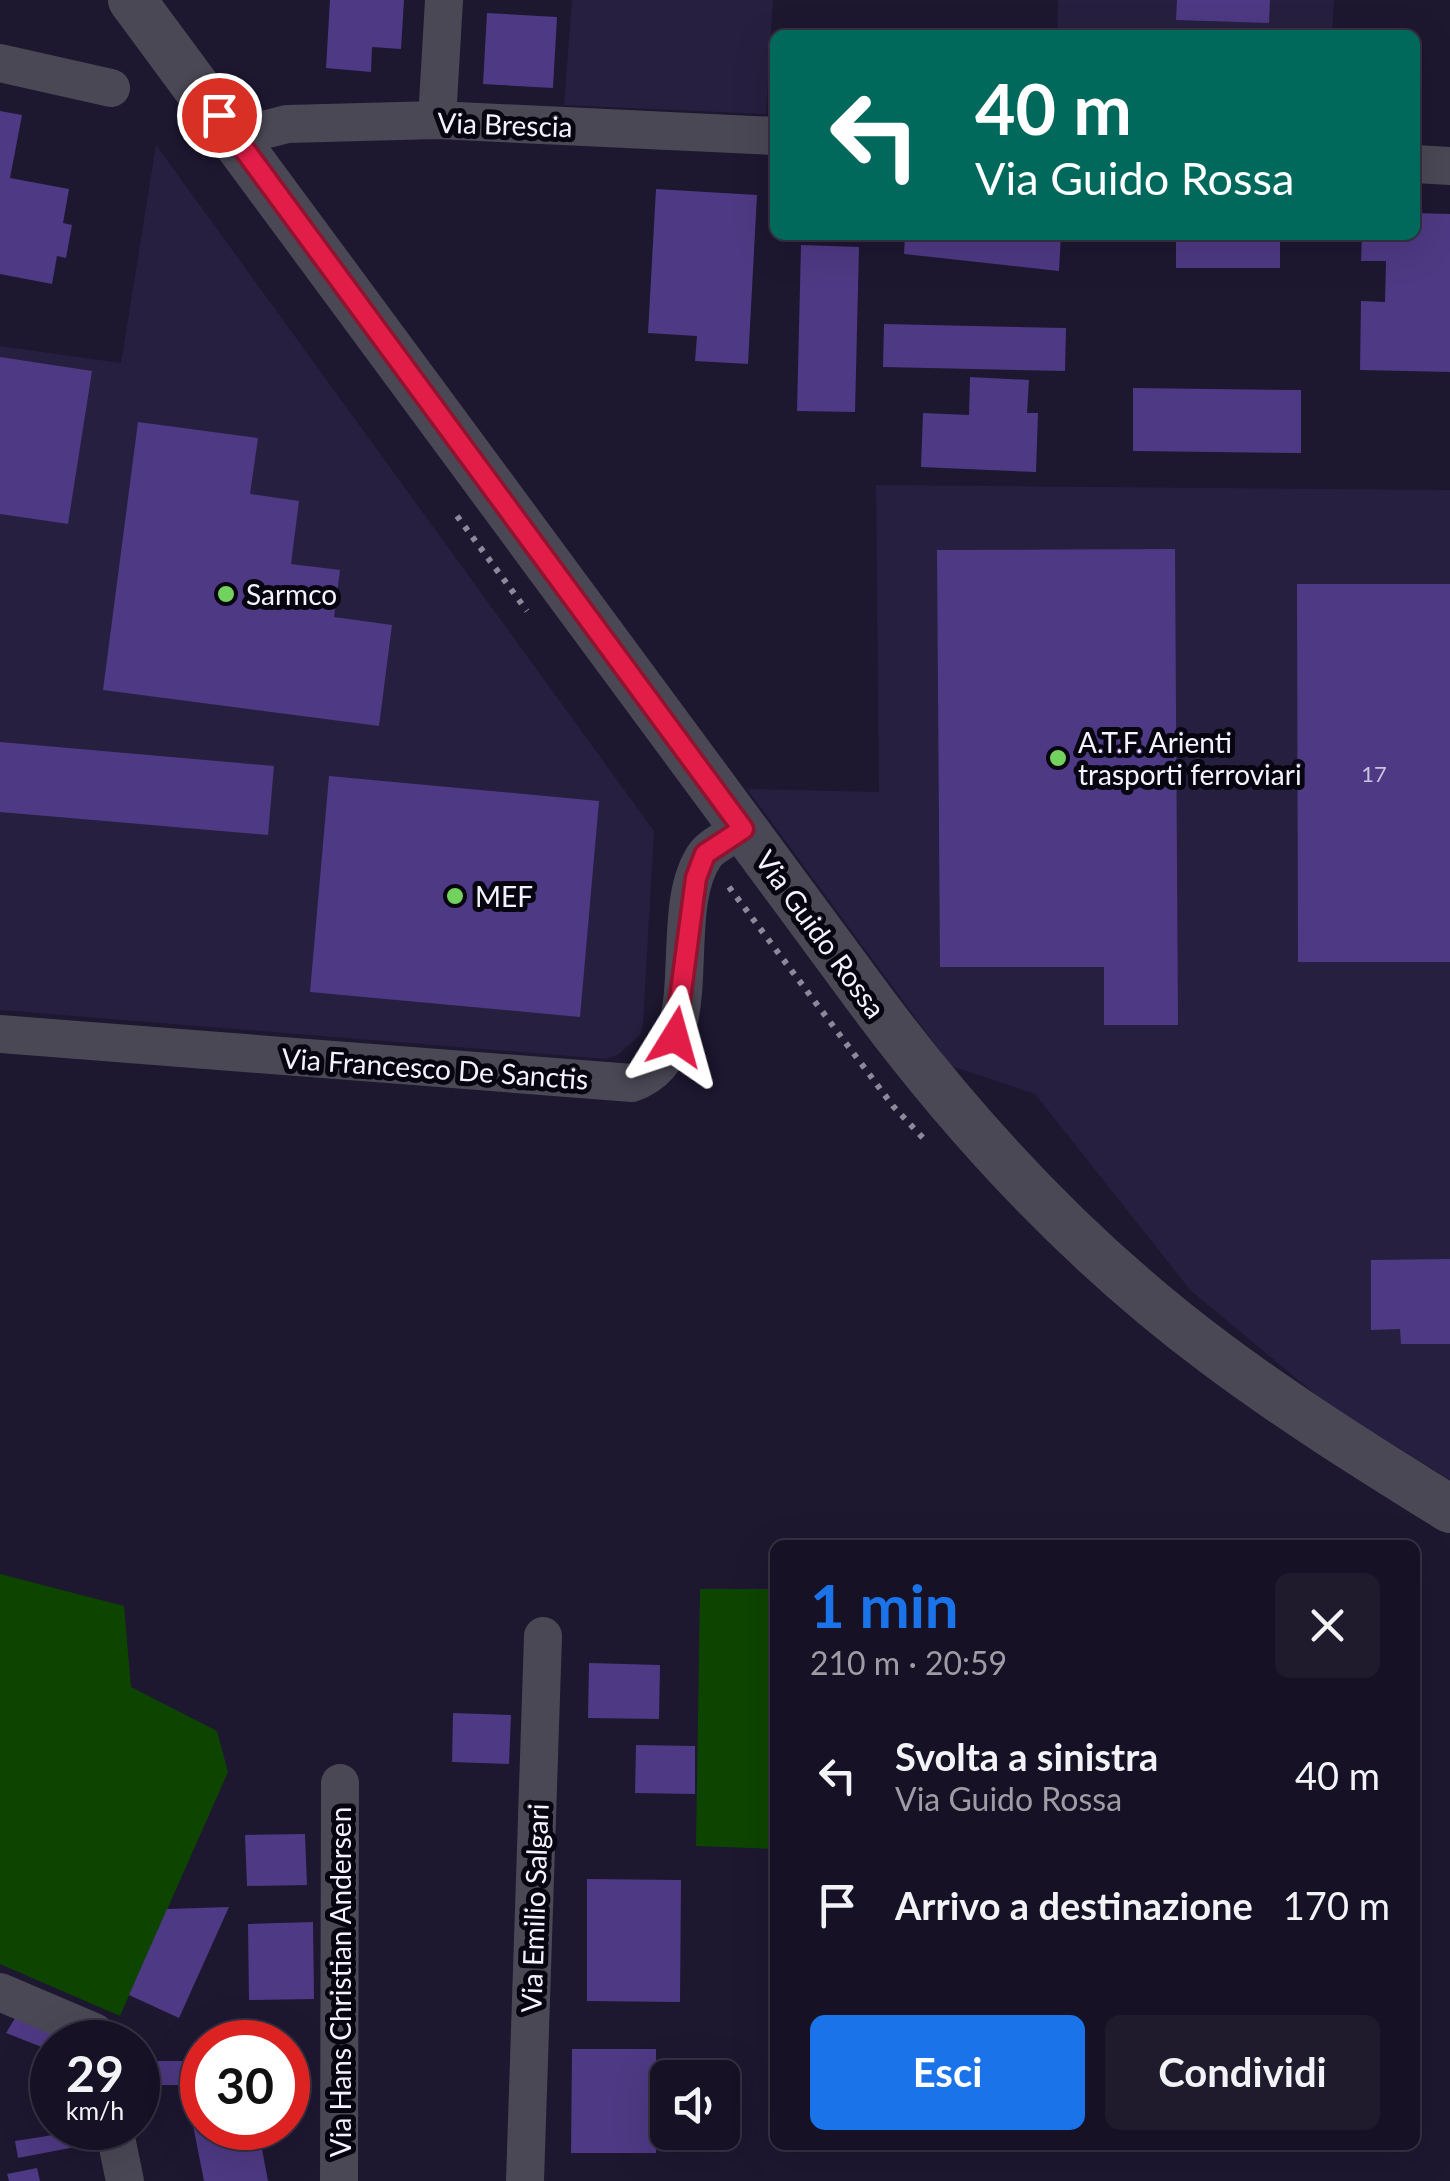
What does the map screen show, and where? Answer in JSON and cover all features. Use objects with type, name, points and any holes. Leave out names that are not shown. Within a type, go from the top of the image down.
[{"type":"street","name":"Via Guido Rossa","points":[[132,0],[926,1076],[1034,1195],[1211,1350],[1327,1434],[1450,1510]]},
{"type":"street","points":[[437,120],[444,0]]},
{"type":"street","points":[[0,62],[110,88]]},
{"type":"street","name":"Via Brescia","points":[[236,137],[288,124],[437,120],[770,136]]},
{"type":"street","points":[[1420,164],[1450,166]]},
{"type":"street","name":"Via Francesco De Sanctis","points":[[0,1034],[632,1083],[659,1068],[675,1037],[692,894],[705,854],[743,829]]},
{"type":"street","name":"Via Emilio Salgari","points":[[525,2181],[543,1636]]},
{"type":"street","name":"Via Hans Christian Andersen","points":[[340,1784],[340,2181]]},
{"type":"street","points":[[0,1992],[66,2020]]},
{"type":"street","points":[[119,2150],[126,2181]]},
{"type":"shaded area","points":[[572,0],[773,0],[766,114],[564,105]]},
{"type":"shaded area","points":[[1058,0],[1334,0],[1332,30],[1057,30]]},
{"type":"shaded area","points":[[156,145],[654,831],[643,1024],[640,1035],[619,1054],[606,1059],[0,1010],[0,346],[121,363]]},
{"type":"shaded area","points":[[876,485],[1450,490],[1450,1480],[1326,1403],[1191,1291],[1035,1094],[951,1066],[747,789],[879,792]]},
{"type":"green space","points":[[0,1574],[124,1606],[131,1687],[217,1731],[228,1772],[120,2016],[0,1964]]},
{"type":"green space","points":[[700,1589],[770,1589],[770,1849],[696,1846]]},
{"type":"building","points":[[330,0],[404,0],[401,49],[372,47],[371,72],[326,68]]},
{"type":"building","points":[[1177,0],[1270,0],[1269,23],[1176,20]]},
{"type":"building","points":[[487,13],[557,17],[553,88],[483,84]]},
{"type":"building","points":[[0,111],[22,115],[10,178],[69,189],[63,223],[72,225],[66,258],[57,256],[52,284],[0,274]]},
{"type":"building","points":[[656,189],[757,195],[748,364],[695,361],[697,336],[648,333]]},
{"type":"building","points":[[1420,213],[1450,214],[1450,372],[1360,370],[1361,301],[1385,302],[1386,261],[1361,261],[1362,240],[1420,240]]},
{"type":"building","points":[[905,240],[1061,240],[1059,271],[904,254]]},
{"type":"building","points":[[1176,240],[1280,240],[1280,268],[1176,268]]},
{"type":"building","points":[[801,245],[859,247],[855,412],[797,411]]},
{"type":"building","points":[[884,324],[1066,328],[1065,371],[883,367]]},
{"type":"building","points":[[0,357],[92,371],[68,524],[0,514]]},
{"type":"building","points":[[970,377],[1029,380],[1027,413],[1038,413],[1036,472],[921,467],[923,413],[969,415]]},
{"type":"building","points":[[1133,388],[1301,390],[1301,453],[1133,451]]},
{"type":"building","name":"Sarmco","points":[[138,422],[258,438],[250,494],[299,501],[291,564],[340,570],[334,617],[392,625],[379,726],[103,690]]},
{"type":"building","name":"A.T.F. Arienti trasporti ferroviari","points":[[1175,549],[1178,1025],[1104,1025],[1104,967],[940,967],[937,550]]},
{"type":"building","points":[[1297,584],[1450,584],[1450,962],[1298,962]]},
{"type":"building","points":[[0,742],[274,766],[268,835],[0,812]]},
{"type":"building","name":"MEF","points":[[329,776],[599,801],[580,1017],[310,992]]},
{"type":"building","points":[[1450,1259],[1450,1344],[1401,1344],[1400,1329],[1371,1330],[1371,1260]]},
{"type":"building","points":[[589,1663],[660,1665],[659,1719],[588,1718]]},
{"type":"building","points":[[453,1713],[511,1715],[509,1764],[452,1762]]},
{"type":"building","points":[[636,1745],[695,1746],[695,1794],[635,1793]]},
{"type":"building","points":[[305,1834],[307,1885],[247,1886],[245,1835]]},
{"type":"building","points":[[587,1879],[681,1880],[680,2002],[587,2001]]},
{"type":"building","points":[[229,1907],[179,2018],[129,1995],[167,1909]]},
{"type":"building","points":[[313,1922],[314,1999],[249,2000],[248,1924]]},
{"type":"building","points":[[17,2015],[30,2021],[30,2042],[6,2033]]},
{"type":"building","points":[[572,2049],[656,2049],[656,2060],[650,2060],[650,2150],[656,2153],[571,2153]]},
{"type":"building","points":[[160,2061],[180,2061],[180,2085],[160,2085]]},
{"type":"building","points":[[30,2139],[30,2150],[60,2150],[18,2158],[15,2141]]},
{"type":"building","points":[[198,2150],[262,2150],[268,2181],[204,2181]]},
{"type":"building","points":[[37,2168],[40,2181],[9,2181],[7,2174]]},
{"type":"place","name":"Sarmco","points":[[226,594]]},
{"type":"place","name":"A.T.F. Arienti trasporti ferroviari","points":[[1058,758]]},
{"type":"place","name":"MEF","points":[[455,896]]},
{"type":"route","points":[[219,115],[743,829],[705,854],[696,878],[675,1037]]}]
